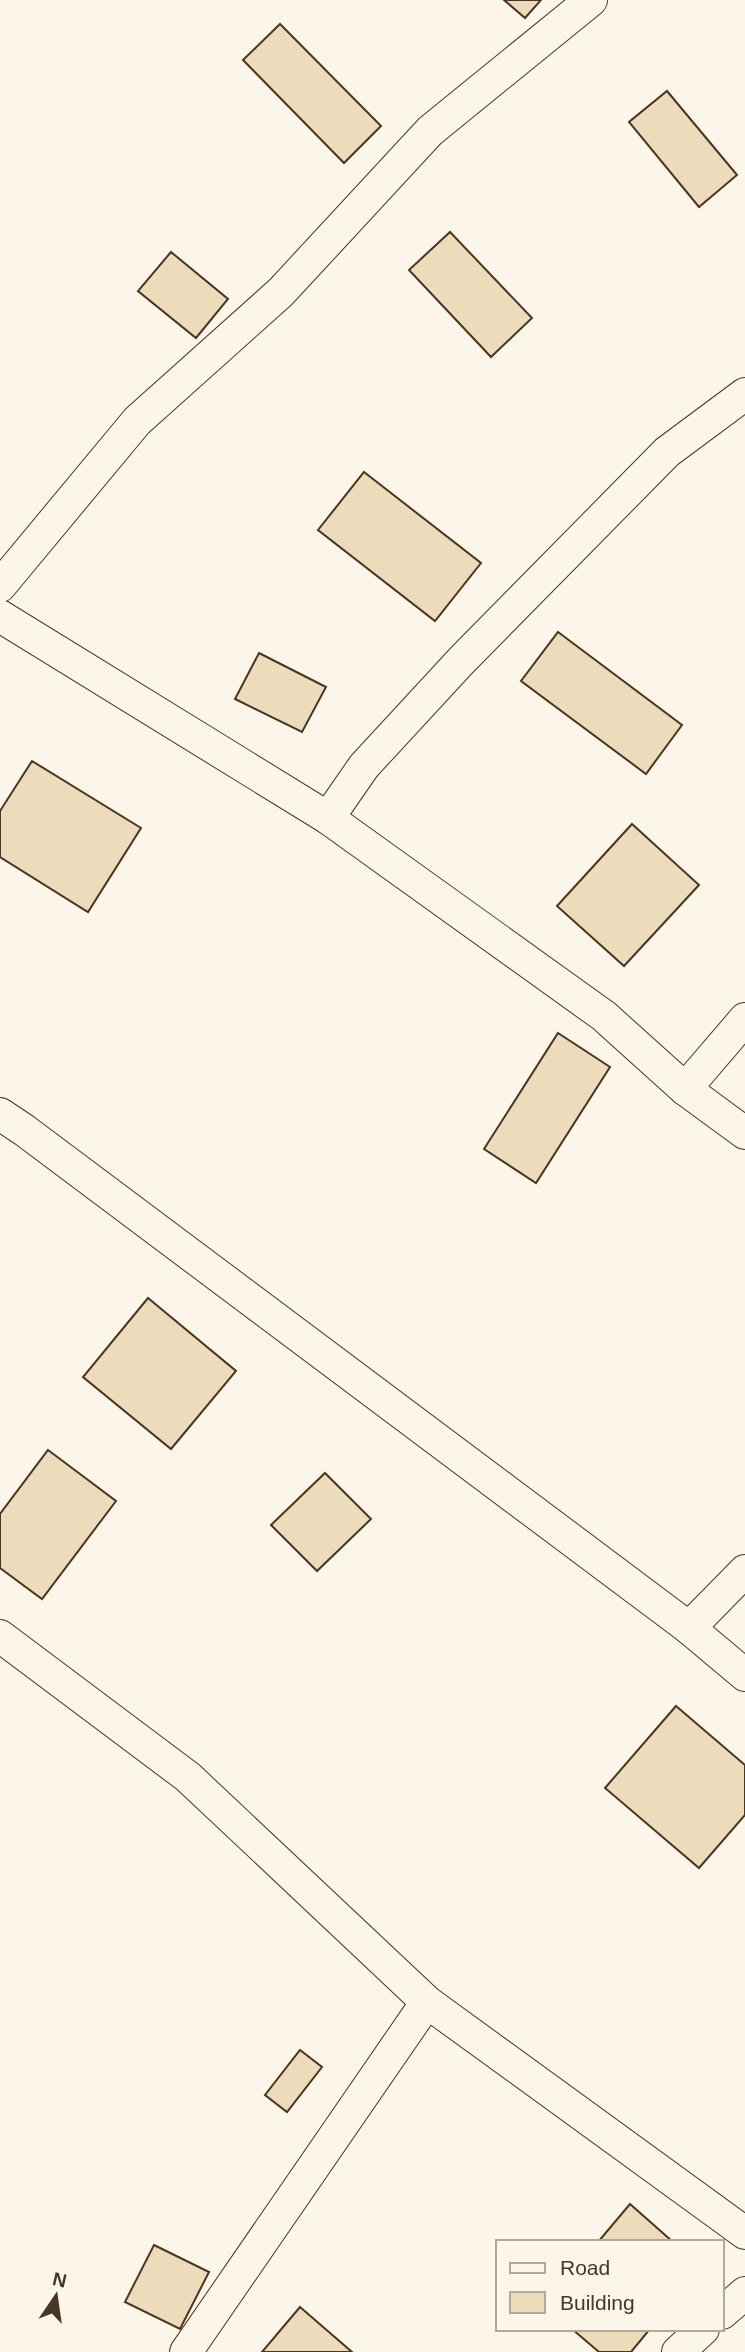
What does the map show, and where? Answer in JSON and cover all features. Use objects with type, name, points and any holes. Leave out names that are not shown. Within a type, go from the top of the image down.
[{"type":"street","points":[[0,586],[136,421],[281,292],[430,131],[591,0]]},
{"type":"street","points":[[328,818],[364,766],[461,661],[667,452],[745,394]]},
{"type":"street","points":[[0,615],[328,818],[604,1016],[685,1089],[745,1133]]},
{"type":"street","points":[[685,1089],[745,1019]]},
{"type":"street","points":[[0,1114],[689,1628],[745,1675]]},
{"type":"street","points":[[689,1628],[745,1571]]},
{"type":"street","points":[[0,1636],[188,1777],[427,2002],[745,2233]]},
{"type":"street","points":[[186,2352],[427,2002]]},
{"type":"street","points":[[724,2311],[745,2293]]},
{"type":"street","points":[[678,2352],[702,2331]]},
{"type":"building","points":[[504,0],[541,0],[525,18]]},
{"type":"building","points":[[280,24],[381,126],[344,163],[243,60]]},
{"type":"building","points":[[667,91],[737,175],[699,207],[629,122]]},
{"type":"building","points":[[450,232],[532,318],[491,357],[409,270]]},
{"type":"building","points":[[171,252],[228,299],[196,338],[138,291]]},
{"type":"building","points":[[364,472],[481,563],[435,621],[318,530]]},
{"type":"building","points":[[558,632],[682,725],[646,774],[521,681]]},
{"type":"building","points":[[259,653],[326,687],[302,732],[235,699]]},
{"type":"building","points":[[32,761],[141,828],[88,912],[0,857],[0,811]]},
{"type":"building","points":[[632,824],[699,885],[624,966],[557,906]]},
{"type":"building","points":[[558,1033],[610,1067],[536,1183],[484,1149]]},
{"type":"building","points":[[148,1298],[236,1371],[171,1449],[83,1377]]},
{"type":"building","points":[[48,1450],[116,1501],[42,1599],[0,1568],[0,1514]]},
{"type":"building","points":[[325,1473],[371,1519],[317,1571],[271,1525]]},
{"type":"building","points":[[676,1706],[745,1765],[745,1815],[699,1868],[605,1788]]},
{"type":"building","points":[[300,2050],[322,2067],[287,2112],[265,2095]]},
{"type":"building","points":[[630,2204],[671,2240],[600,2240]]},
{"type":"building","points":[[154,2245],[209,2272],[180,2329],[125,2302]]},
{"type":"building","points":[[300,2307],[352,2352],[262,2352]]},
{"type":"building","points":[[574,2331],[648,2331],[631,2352],[599,2352]]}]
